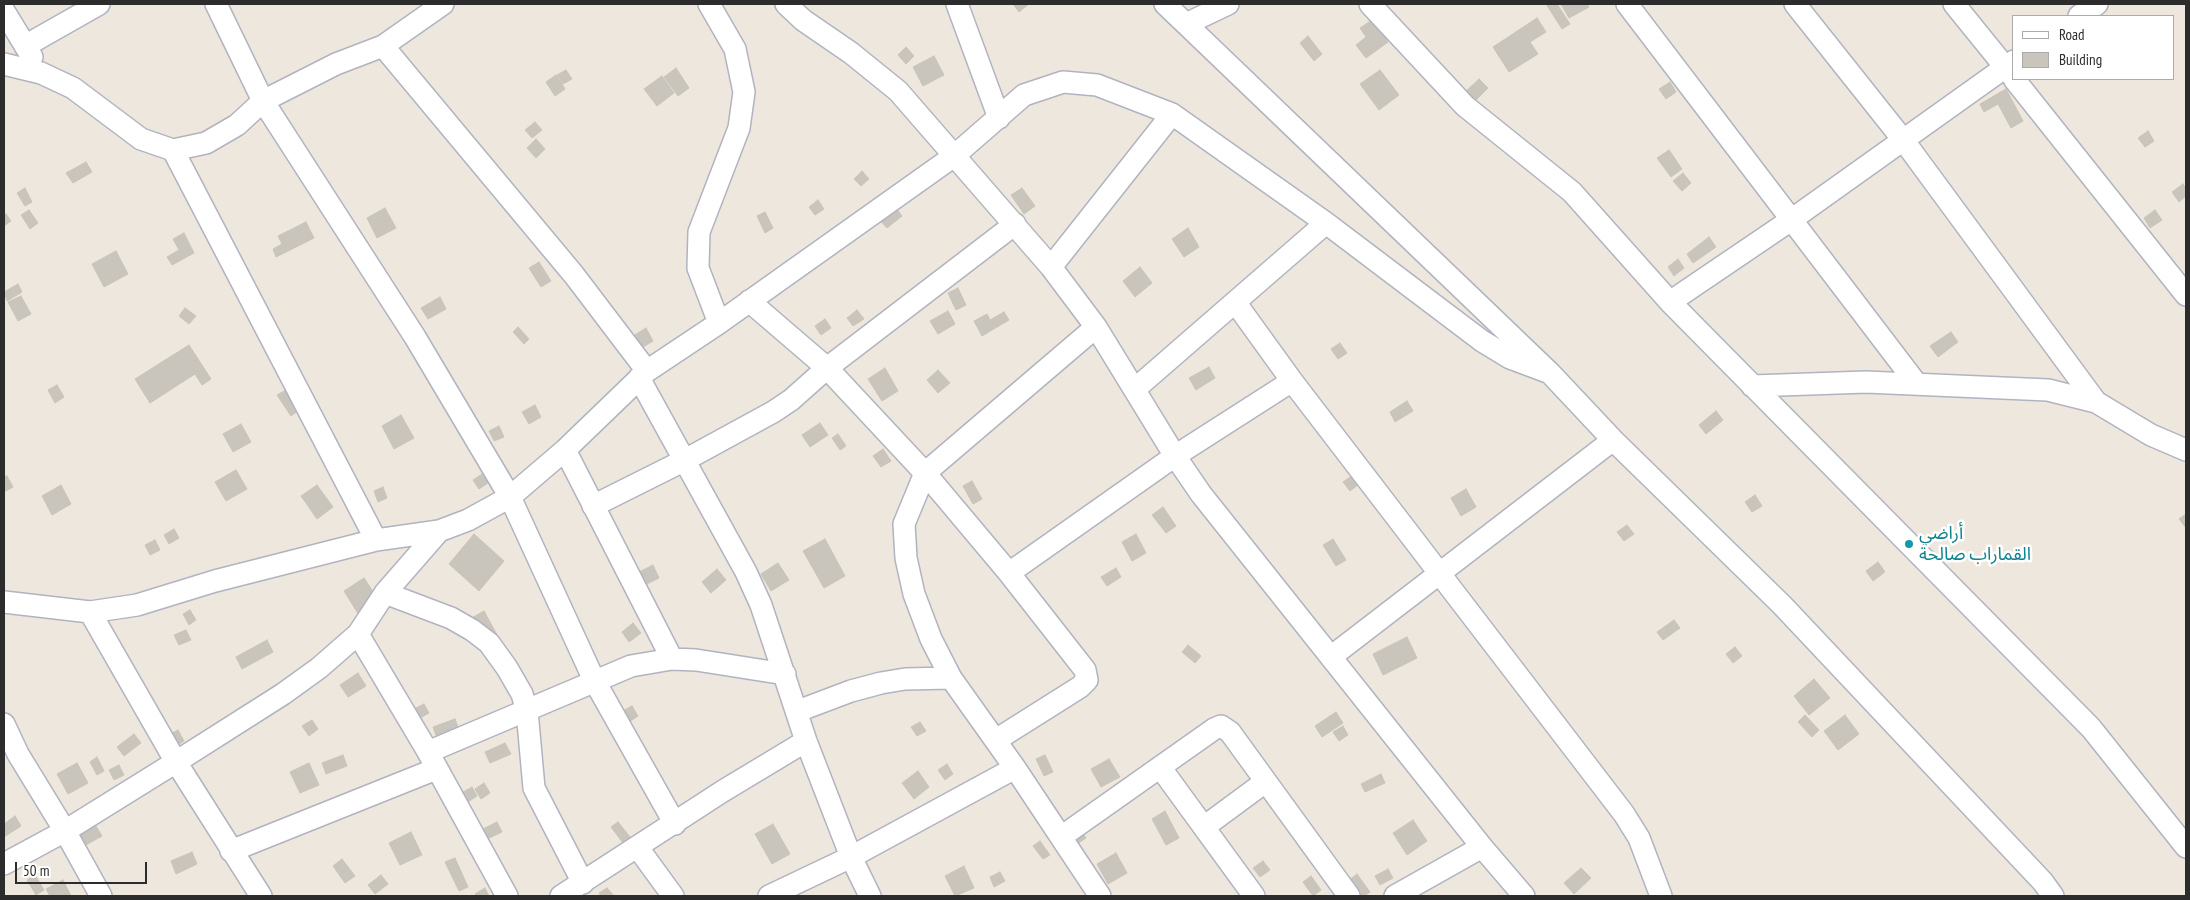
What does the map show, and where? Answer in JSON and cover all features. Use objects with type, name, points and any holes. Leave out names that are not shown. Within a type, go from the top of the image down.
[{"type":"street","points":[[25,46],[99,4]]},
{"type":"street","points":[[216,4],[262,101],[414,337],[510,497],[594,680],[676,824]]},
{"type":"street","points":[[4,64],[41,72],[73,88],[141,139],[173,150],[206,143],[237,125],[262,101],[336,64],[383,46],[443,4]]},
{"type":"street","points":[[709,4],[735,49],[744,92],[739,128],[699,232],[698,268],[719,323]]},
{"type":"street","points":[[786,4],[802,20],[851,53],[898,91],[1051,267],[1096,327],[1175,456],[1202,494],[1482,847],[1524,896]]},
{"type":"street","points":[[957,4],[999,118]]},
{"type":"street","points":[[1165,4],[1550,373],[1613,440],[1782,605],[2043,882],[2053,896]]},
{"type":"street","points":[[1186,24],[1228,4]]},
{"type":"street","points":[[1370,4],[1465,106],[1572,192],[1670,302],[1947,580],[2091,728],[2186,847]]},
{"type":"street","points":[[1627,4],[1916,383]]},
{"type":"street","points":[[1795,4],[1904,141],[2096,402]]},
{"type":"street","points":[[1670,302],[1904,141],[2012,71],[1954,4]]},
{"type":"street","points":[[2080,15],[2097,4]]},
{"type":"street","points":[[4,11],[41,72]]},
{"type":"street","points":[[383,46],[574,276],[643,375],[685,460],[746,572],[771,630],[806,740],[851,857],[870,896]]},
{"type":"street","points":[[2019,80],[2186,295]]},
{"type":"street","points":[[4,602],[90,612],[137,605],[215,581],[376,540],[439,531],[468,520],[510,497],[565,450],[643,375],[954,156],[1024,95],[1062,82],[1097,85],[1172,114],[1326,223],[1482,341],[1510,358],[1550,373]]},
{"type":"street","points":[[1051,267],[1172,114]]},
{"type":"street","points":[[173,150],[376,540]]},
{"type":"street","points":[[1135,389],[1326,223]]},
{"type":"street","points":[[593,506],[685,460],[773,412],[791,400],[827,368],[1015,224]]},
{"type":"street","points":[[749,301],[827,368],[925,473],[1009,573],[1085,670],[1087,680],[1080,687],[996,740]]},
{"type":"street","points":[[1236,302],[1292,381],[1624,814],[1642,846],[1661,896]]},
{"type":"street","points":[[1096,327],[925,473],[904,524],[906,558],[914,594],[951,678],[996,740],[1100,896]]},
{"type":"street","points":[[1009,573],[1175,456],[1292,381]]},
{"type":"street","points":[[1752,386],[1866,382],[2048,390],[2096,402],[2151,435],[2186,450]]},
{"type":"street","points":[[1332,656],[1613,440]]},
{"type":"street","points":[[565,450],[672,659]]},
{"type":"street","points":[[4,864],[65,831],[176,762],[283,694],[343,649],[358,634],[385,593],[439,531]]},
{"type":"street","points":[[385,593],[451,618],[472,630],[489,644],[507,668],[522,694],[527,711],[534,788],[583,883]]},
{"type":"street","points":[[90,612],[176,762],[262,896]]},
{"type":"street","points":[[358,634],[432,761],[507,896]]},
{"type":"street","points":[[231,850],[432,761],[527,711],[594,680],[631,666],[672,659],[696,660],[785,674]]},
{"type":"street","points":[[798,711],[850,691],[881,683],[905,679],[951,678]]},
{"type":"street","points":[[4,724],[18,754],[102,896]]},
{"type":"street","points":[[1061,837],[1214,729],[1221,726],[1230,732],[1349,896]]},
{"type":"street","points":[[561,896],[676,824],[723,791],[806,740]]},
{"type":"street","points":[[1160,767],[1254,896]]},
{"type":"street","points":[[769,896],[851,857],[1015,768]]},
{"type":"street","points":[[1204,827],[1265,782]]},
{"type":"street","points":[[1395,896],[1482,847]]},
{"type":"street","points":[[638,848],[673,896]]},
{"type":"building","points":[[1013,4],[1029,4],[1019,12]]},
{"type":"building","points":[[1546,4],[1557,4],[1570,24],[1562,29]]},
{"type":"building","points":[[1561,4],[1587,4],[1589,7],[1569,18]]},
{"type":"building","points":[[1537,18],[1546,32],[1530,42],[1538,54],[1509,72],[1493,47]]},
{"type":"building","points":[[1372,20],[1388,42],[1366,58],[1356,45],[1366,37],[1360,28]]},
{"type":"building","points":[[1308,36],[1322,54],[1314,61],[1300,43]]},
{"type":"building","points":[[906,47],[914,56],[906,64],[898,55]]},
{"type":"building","points":[[934,56],[944,75],[923,86],[913,67]]},
{"type":"building","points":[[676,68],[689,88],[678,96],[664,77]]},
{"type":"building","points":[[566,70],[572,79],[563,84],[557,75]]},
{"type":"building","points":[[1380,70],[1399,95],[1379,110],[1360,84]]},
{"type":"building","points":[[556,75],[565,89],[555,96],[546,82]]},
{"type":"building","points":[[662,76],[674,93],[657,106],[644,89]]},
{"type":"building","points":[[1479,79],[1488,88],[1472,104],[1463,94]]},
{"type":"building","points":[[1670,82],[1676,92],[1666,99],[1659,89]]},
{"type":"building","points":[[2006,89],[2023,121],[2011,128],[1998,104],[1984,112],[1980,104]]},
{"type":"building","points":[[535,122],[542,130],[532,138],[525,130]]},
{"type":"building","points":[[2148,131],[2154,141],[2145,147],[2138,138]]},
{"type":"building","points":[[536,139],[545,149],[536,158],[527,148]]},
{"type":"building","points":[[1669,150],[1682,169],[1671,177],[1657,158]]},
{"type":"building","points":[[86,162],[92,172],[73,183],[66,173]]},
{"type":"building","points":[[862,171],[869,179],[861,186],[854,179]]},
{"type":"building","points":[[1683,173],[1691,183],[1682,191],[1673,181]]},
{"type":"building","points":[[2183,184],[2186,189],[2186,196],[2179,202],[2172,192]]},
{"type":"building","points":[[25,188],[32,202],[25,206],[17,193]]},
{"type":"building","points":[[1022,188],[1035,206],[1024,214],[1011,195]]},
{"type":"building","points":[[818,200],[824,209],[815,215],[809,207]]},
{"type":"building","points":[[893,204],[902,216],[887,228],[877,217]]},
{"type":"building","points":[[385,208],[396,228],[377,238],[367,218]]},
{"type":"building","points":[[29,210],[38,223],[30,229],[21,215]]},
{"type":"building","points":[[2155,210],[2162,220],[2150,228],[2144,218]]},
{"type":"building","points":[[765,212],[773,228],[765,233],[757,216]]},
{"type":"building","points":[[6,214],[11,221],[4,226],[4,215]]},
{"type":"building","points":[[306,222],[314,238],[276,257],[273,249],[282,244],[278,236]]},
{"type":"building","points":[[1188,228],[1199,247],[1184,257],[1172,239]]},
{"type":"building","points":[[184,233],[194,253],[172,265],[167,257],[179,250],[173,239]]},
{"type":"building","points":[[1709,237],[1716,247],[1693,263],[1687,254]]},
{"type":"building","points":[[116,251],[128,274],[104,287],[92,264]]},
{"type":"building","points":[[1678,259],[1684,268],[1674,276],[1668,267]]},
{"type":"building","points":[[539,262],[551,281],[541,287],[529,268]]},
{"type":"building","points":[[1140,267],[1152,283],[1135,297],[1123,281]]},
{"type":"building","points":[[18,284],[22,292],[7,301],[4,292]]},
{"type":"building","points":[[958,288],[966,305],[956,310],[948,293]]},
{"type":"building","points":[[21,296],[31,314],[18,321],[8,302]]},
{"type":"building","points":[[440,297],[446,309],[428,319],[421,308]]},
{"type":"building","points":[[185,308],[196,316],[189,324],[179,316]]},
{"type":"building","points":[[857,310],[864,319],[853,326],[847,318]]},
{"type":"building","points":[[948,311],[955,324],[938,334],[930,321]]},
{"type":"building","points":[[1004,312],[1009,320],[982,336],[974,321],[987,314],[990,320]]},
{"type":"building","points":[[825,319],[831,328],[821,335],[815,326]]},
{"type":"building","points":[[518,327],[529,339],[524,344],[513,332]]},
{"type":"building","points":[[646,328],[653,341],[638,350],[630,338]]},
{"type":"building","points":[[1951,332],[1958,342],[1938,357],[1930,346]]},
{"type":"building","points":[[1340,343],[1347,353],[1338,359],[1331,349]]},
{"type":"building","points":[[189,345],[211,379],[202,385],[195,374],[150,403],[135,379]]},
{"type":"building","points":[[1209,367],[1215,378],[1196,390],[1189,378]]},
{"type":"building","points":[[885,368],[898,391],[882,401],[868,379]]},
{"type":"building","points":[[938,370],[950,383],[938,393],[927,380]]},
{"type":"building","points":[[57,385],[64,397],[55,403],[48,390]]},
{"type":"building","points":[[286,390],[299,410],[291,416],[277,395]]},
{"type":"building","points":[[1407,401],[1413,411],[1395,422],[1390,412]]},
{"type":"building","points":[[535,405],[541,417],[529,424],[522,412]]},
{"type":"building","points":[[1716,411],[1723,420],[1706,434],[1699,425]]},
{"type":"building","points":[[401,415],[414,438],[394,449],[382,426]]},
{"type":"building","points":[[820,423],[828,435],[810,447],[802,435]]},
{"type":"building","points":[[241,424],[251,442],[233,452],[223,434]]},
{"type":"building","points":[[499,426],[504,437],[494,441],[489,431]]},
{"type":"building","points":[[838,434],[846,446],[840,450],[832,438]]},
{"type":"building","points":[[883,449],[891,461],[881,467],[873,456]]},
{"type":"building","points":[[236,470],[247,489],[226,501],[215,482]]},
{"type":"building","points":[[482,474],[488,483],[479,489],[473,480]]},
{"type":"building","points":[[1353,475],[1359,484],[1350,491],[1343,482]]},
{"type":"building","points":[[7,476],[13,487],[4,492],[4,477]]},
{"type":"building","points":[[972,481],[982,499],[973,504],[963,486]]},
{"type":"building","points":[[61,485],[71,504],[52,515],[42,496]]},
{"type":"building","points":[[317,485],[333,507],[317,519],[301,496]]},
{"type":"building","points":[[383,487],[387,498],[378,502],[374,491]]},
{"type":"building","points":[[1466,489],[1476,507],[1461,516],[1451,498]]},
{"type":"building","points":[[1755,495],[1762,506],[1752,512],[1745,502]]},
{"type":"building","points":[[1163,507],[1176,526],[1166,533],[1152,515]]},
{"type":"building","points":[[2186,514],[2186,528],[2179,519]]},
{"type":"building","points":[[1627,525],[1634,534],[1624,541],[1617,532]]},
{"type":"building","points":[[174,529],[179,538],[169,544],[164,535]]},
{"type":"building","points":[[474,534],[504,561],[479,591],[449,564]]},
{"type":"building","points":[[1136,534],[1146,553],[1132,561],[1122,542]]},
{"type":"building","points":[[825,539],[845,576],[824,588],[803,551]]},
{"type":"building","points":[[1333,539],[1346,560],[1336,566],[1323,545]]},
{"type":"building","points":[[155,540],[160,550],[150,555],[145,545]]},
{"type":"building","points":[[1878,562],[1885,572],[1873,581],[1866,571]]},
{"type":"building","points":[[778,563],[789,580],[771,591],[761,574]]},
{"type":"building","points":[[653,565],[659,578],[637,589],[631,576]]},
{"type":"building","points":[[1116,568],[1121,577],[1107,586],[1101,577]]},
{"type":"building","points":[[717,569],[726,580],[711,593],[702,582]]},
{"type":"building","points":[[364,578],[380,602],[359,615],[344,591]]},
{"type":"building","points":[[190,610],[196,620],[189,625],[183,614]]},
{"type":"building","points":[[484,611],[502,644],[470,619]]},
{"type":"building","points":[[1674,620],[1680,628],[1663,640],[1657,632]]},
{"type":"building","points":[[633,623],[641,633],[629,642],[622,632]]},
{"type":"building","points":[[186,630],[191,640],[179,645],[174,635]]},
{"type":"building","points":[[1407,637],[1417,658],[1383,675],[1373,654]]},
{"type":"building","points":[[267,640],[273,652],[242,669],[236,657]]},
{"type":"building","points":[[1188,645],[1201,656],[1195,663],[1182,652]]},
{"type":"building","points":[[1735,647],[1742,656],[1733,663],[1726,654]]},
{"type":"building","points":[[358,673],[366,686],[348,697],[340,685]]},
{"type":"building","points":[[1814,679],[1830,698],[1809,715],[1794,696]]},
{"type":"building","points":[[424,704],[429,713],[411,723],[406,713]]},
{"type":"building","points":[[632,706],[638,716],[629,722],[613,716]]},
{"type":"building","points":[[1336,712],[1343,723],[1322,737],[1315,726]]},
{"type":"building","points":[[1805,715],[1819,730],[1812,737],[1798,722]]},
{"type":"building","points":[[1845,715],[1859,734],[1838,750],[1824,731]]},
{"type":"building","points":[[455,719],[459,730],[437,738],[433,727]]},
{"type":"building","points":[[312,720],[318,729],[309,736],[302,726]]},
{"type":"building","points":[[920,722],[926,731],[917,736],[911,727]]},
{"type":"building","points":[[1343,726],[1348,735],[1339,741],[1333,732]]},
{"type":"building","points":[[178,730],[184,741],[171,749],[164,738]]},
{"type":"building","points":[[134,734],[141,743],[124,756],[117,747]]},
{"type":"building","points":[[505,743],[511,754],[490,763],[485,752]]},
{"type":"building","points":[[343,755],[347,766],[326,774],[322,763]]},
{"type":"building","points":[[1045,755],[1053,772],[1044,776],[1036,759]]},
{"type":"building","points":[[97,757],[104,771],[97,775],[90,762]]},
{"type":"building","points":[[1109,759],[1120,777],[1101,787],[1091,769]]},
{"type":"building","points":[[77,763],[88,783],[68,794],[57,774]]},
{"type":"building","points":[[309,763],[319,785],[300,793],[290,772]]},
{"type":"building","points":[[947,764],[953,774],[945,780],[938,770]]},
{"type":"building","points":[[119,765],[124,775],[114,780],[109,770]]},
{"type":"building","points":[[918,771],[929,787],[914,799],[902,783]]},
{"type":"building","points":[[1381,774],[1385,783],[1365,792],[1361,784]]},
{"type":"building","points":[[484,783],[490,793],[481,799],[475,789]]},
{"type":"building","points":[[472,787],[477,796],[468,802],[463,792]]},
{"type":"building","points":[[1165,811],[1179,838],[1166,845],[1152,819]]},
{"type":"building","points":[[15,816],[21,826],[4,837],[4,824]]},
{"type":"building","points":[[91,818],[102,836],[86,845],[76,827]]},
{"type":"building","points":[[1413,820],[1427,841],[1407,855],[1393,833]]},
{"type":"building","points":[[497,822],[502,832],[485,840],[481,830]]},
{"type":"building","points":[[618,822],[630,837],[623,843],[611,827]]},
{"type":"building","points":[[773,824],[790,854],[772,864],[755,834]]},
{"type":"building","points":[[1081,830],[1086,838],[1077,844],[1072,836]]},
{"type":"building","points":[[411,832],[422,855],[400,865],[389,843]]},
{"type":"building","points":[[1040,841],[1050,855],[1043,859],[1033,846]]},
{"type":"building","points":[[192,852],[197,864],[176,874],[171,861]]},
{"type":"building","points":[[1116,853],[1127,873],[1108,884],[1097,864]]},
{"type":"building","points":[[455,858],[468,887],[459,891],[445,862]]},
{"type":"building","points":[[342,859],[355,876],[345,883],[333,866]]},
{"type":"building","points":[[1263,861],[1270,870],[1260,877],[1253,868]]},
{"type":"building","points":[[964,866],[974,888],[955,896],[945,876]]},
{"type":"building","points":[[1581,868],[1591,878],[1574,894],[1564,883]]},
{"type":"building","points":[[1388,869],[1393,878],[1380,885],[1375,876]]},
{"type":"building","points":[[1000,872],[1005,881],[994,887],[990,877]]},
{"type":"building","points":[[1357,874],[1370,892],[1364,896],[1358,896],[1347,882]]},
{"type":"building","points":[[35,875],[44,890],[36,895],[27,880]]},
{"type":"building","points":[[381,875],[388,884],[375,894],[368,885]]},
{"type":"building","points":[[1311,876],[1321,890],[1313,896],[1303,882]]},
{"type":"building","points":[[63,880],[71,896],[50,896],[46,889]]},
{"type":"building","points":[[485,888],[489,896],[477,896],[475,894]]},
{"type":"building","points":[[607,888],[614,896],[601,896],[599,893]]},
{"type":"place","name":"أراضي القماراب صالحة","points":[[1909,544]]}]
